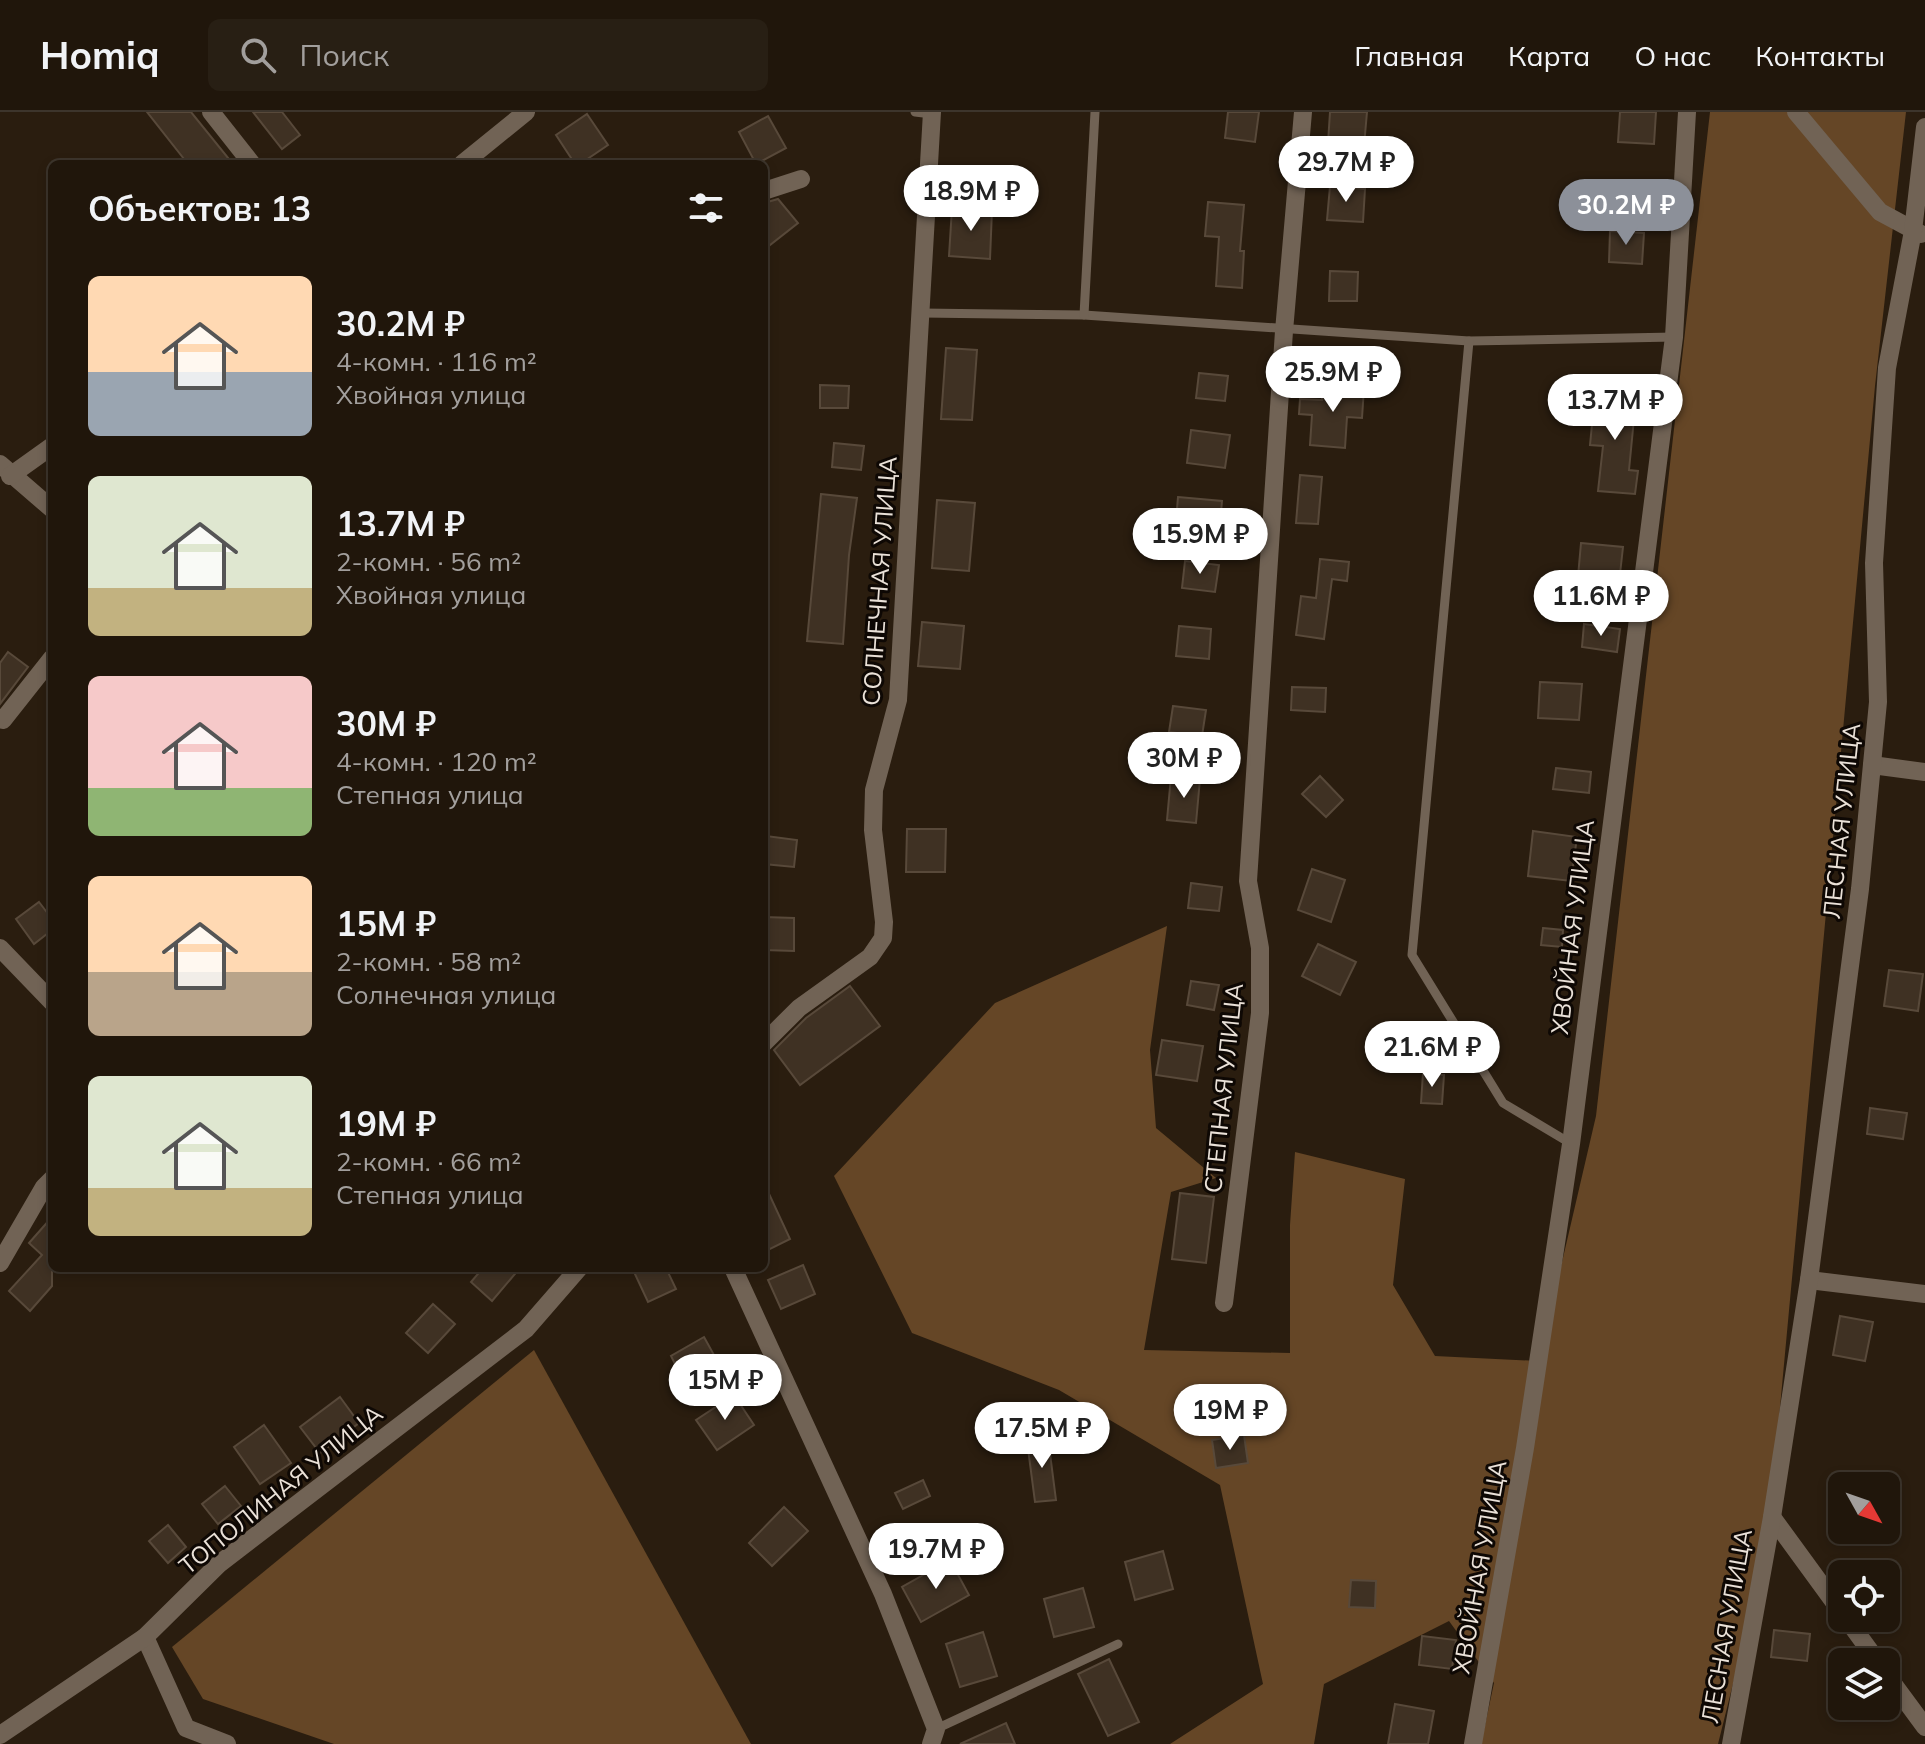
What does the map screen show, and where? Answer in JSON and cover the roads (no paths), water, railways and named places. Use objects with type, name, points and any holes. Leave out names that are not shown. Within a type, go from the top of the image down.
[{"type":"street","points":[[211,112],[249,160]]},
{"type":"street","points":[[467,160],[526,112]]},
{"type":"street","name":"СТЕПНАЯ УЛИЦА","points":[[1224,1303],[1260,1013],[1260,948],[1248,881],[1284,331],[1303,112]]},
{"type":"street","name":"ХВОЙНАЯ УЛИЦА","points":[[1473,1744],[1525,1448],[1571,1144],[1674,337],[1687,112]]},
{"type":"street","points":[[1796,112],[1880,212],[1919,233]]},
{"type":"street","name":"СОЛНЕЧНАЯ УЛИЦА","points":[[768,1039],[799,1008],[870,957],[883,938],[884,922],[873,830],[874,790],[898,700],[922,313],[926,113]]},
{"type":"street","name":"ЛЕСНАЯ УЛИЦА","points":[[1731,1744],[1772,1517],[1809,1280],[1860,889],[1878,702],[1874,563],[1887,368],[1919,233],[1925,127]]},
{"type":"street","points":[[768,190],[801,179]]},
{"type":"street","points":[[48,448],[5,470],[48,506]]},
{"type":"street","points":[[36,497],[48,516]]},
{"type":"street","points":[[3,720],[48,663]]},
{"type":"street","points":[[1872,765],[1925,772]]},
{"type":"street","points":[[0,948],[48,998]]},
{"type":"street","points":[[0,1263],[48,1183]]},
{"type":"street","name":"ТОПОЛИНАЯ УЛИЦА","points":[[0,1735],[145,1637],[219,1564],[526,1329],[576,1272]]},
{"type":"street","points":[[735,1272],[883,1594],[933,1736]]},
{"type":"street","points":[[1809,1280],[1925,1294]]},
{"type":"street","name":"ЛЕСНАЯ УЛИЦА","points":[[1772,1517],[1828,1594]]},
{"type":"street","points":[[145,1637],[190,1736],[227,1744]]},
{"type":"street","points":[[1900,1693],[1925,1727]]},
{"type":"lane","points":[[1084,315],[1095,112]]},
{"type":"lane","points":[[922,313],[1084,315],[1284,331],[1469,341],[1674,337]]},
{"type":"lane","points":[[1469,341],[1412,955],[1503,1103],[1571,1144]]},
{"type":"lane","points":[[933,1736],[1118,1644]]}]
